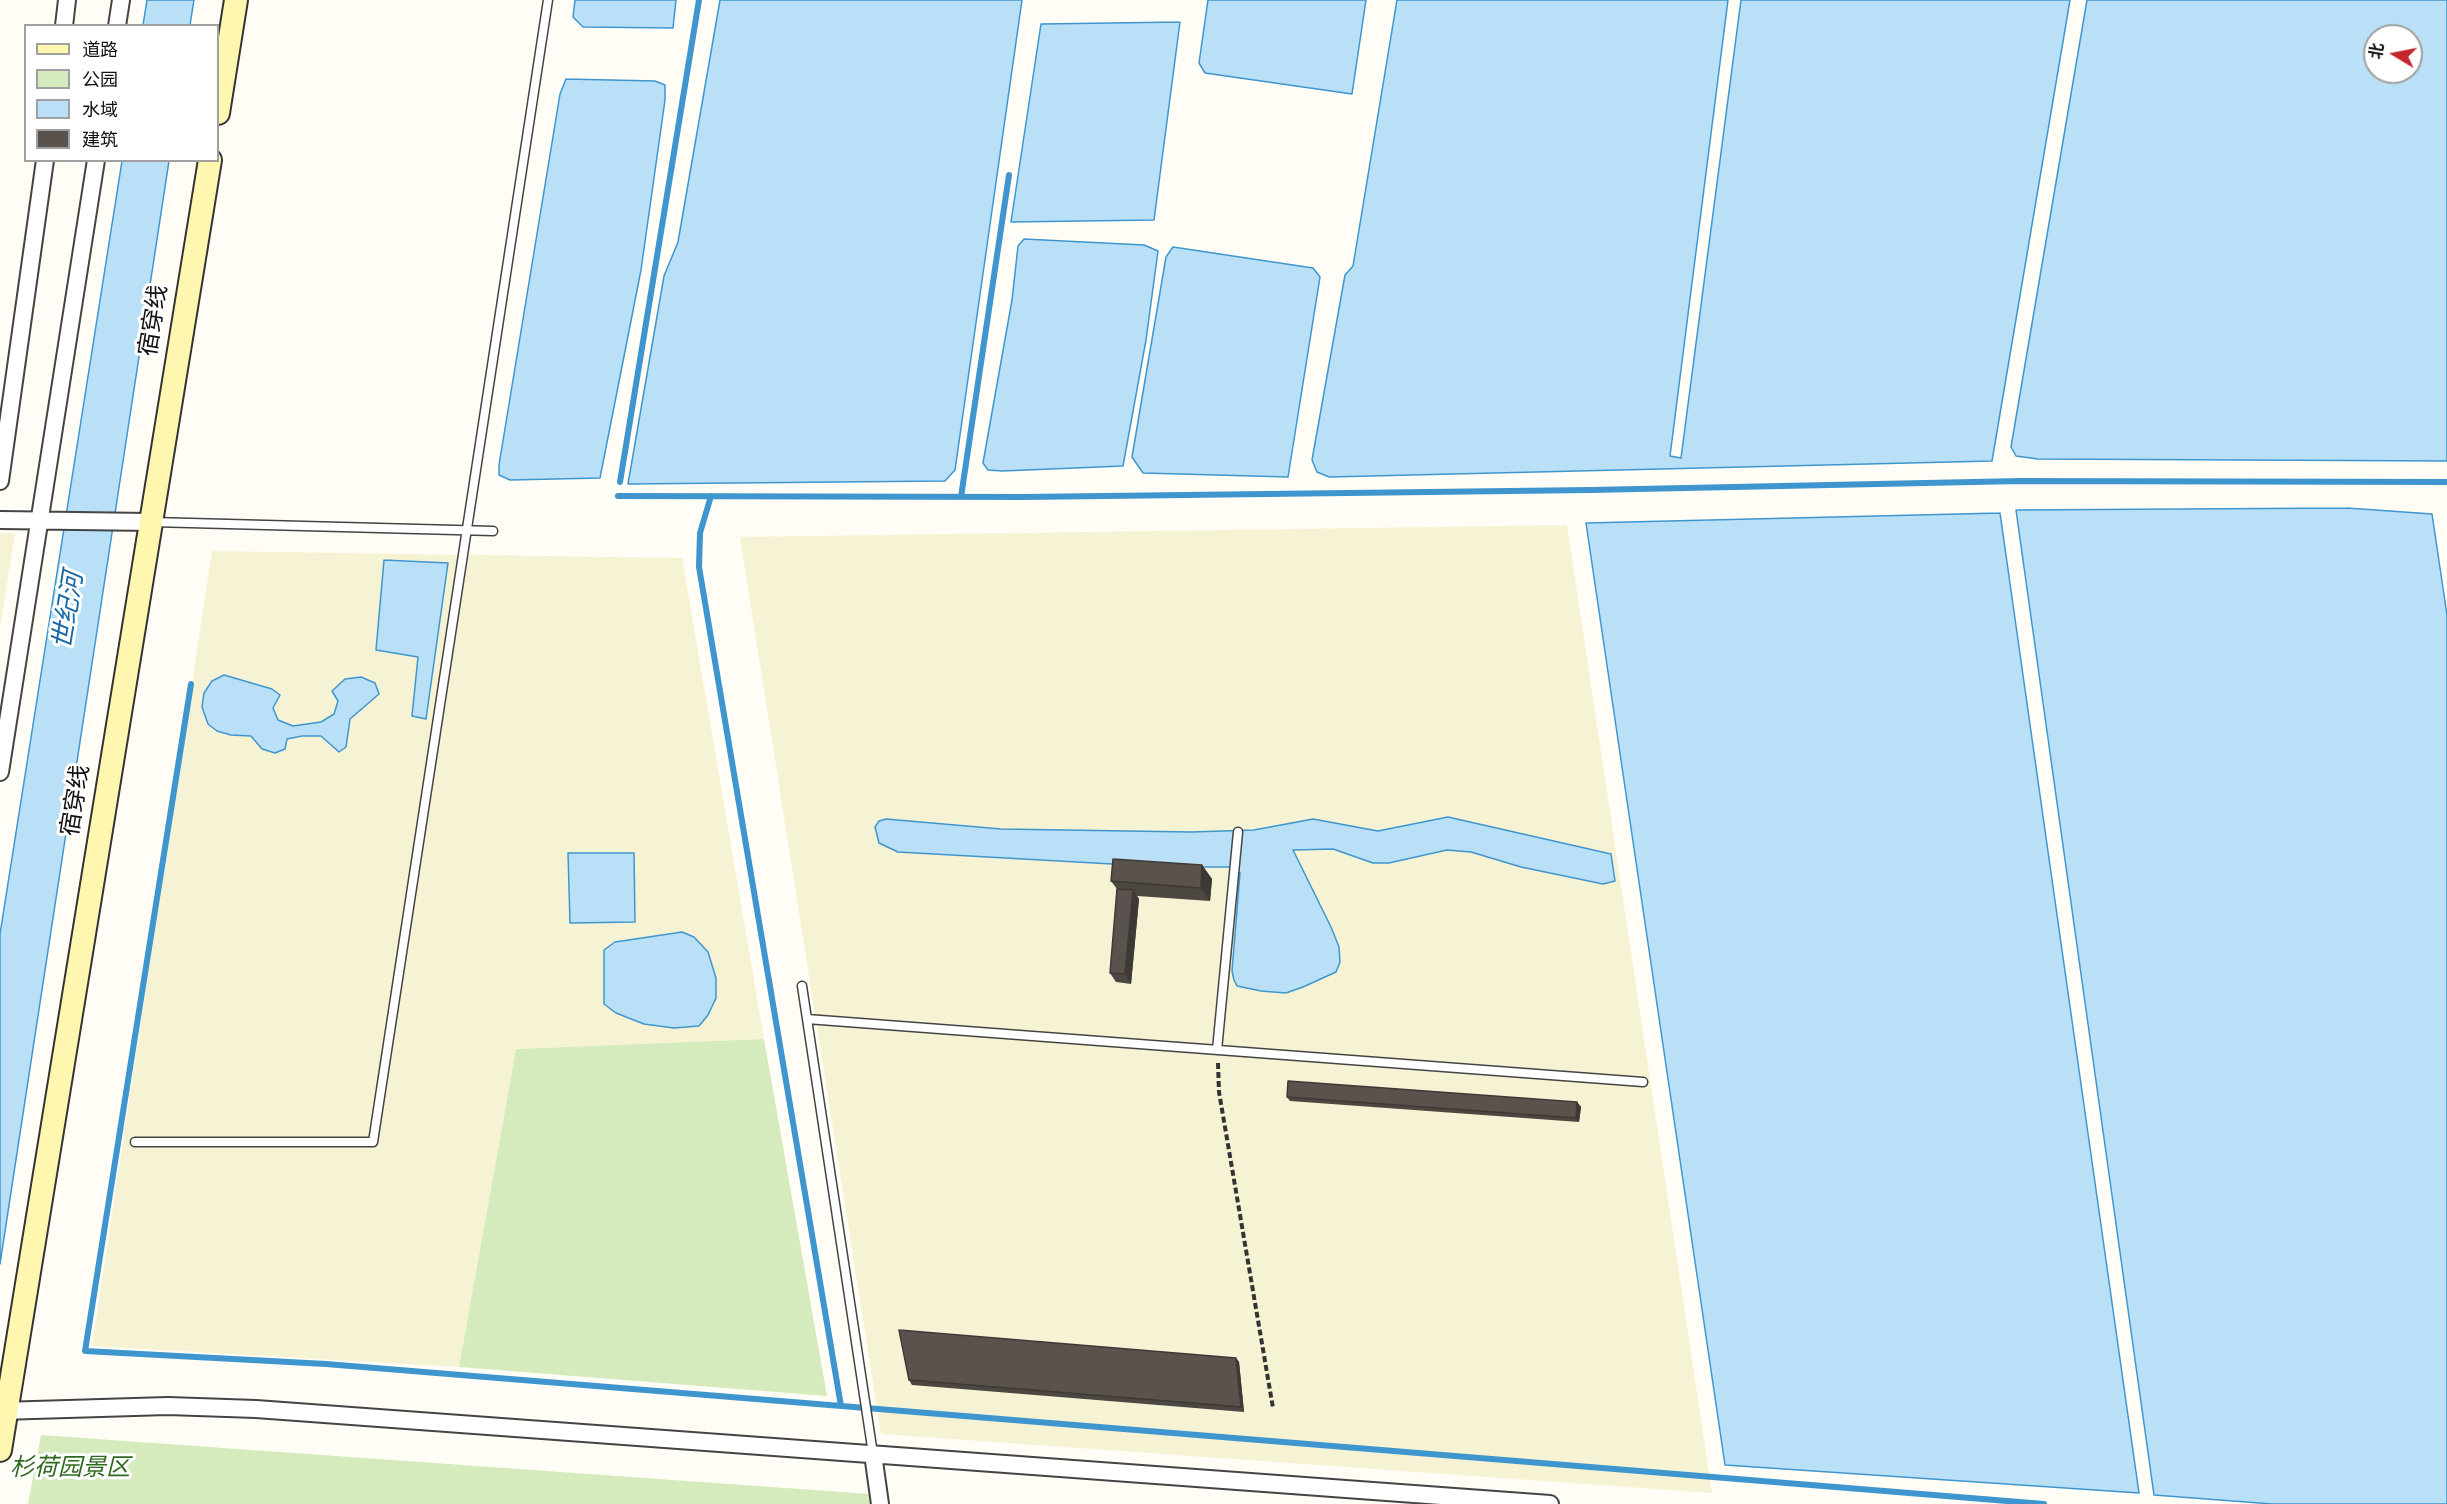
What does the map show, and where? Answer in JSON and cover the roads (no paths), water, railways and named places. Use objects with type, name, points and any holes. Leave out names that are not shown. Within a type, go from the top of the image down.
[{"type":"main road","points":[[219,107],[236,0]]},
{"type":"main road","name":"宿穿线","points":[[0,1450],[3,1410],[210,162]]},
{"type":"street","points":[[64,24],[68,0]]},
{"type":"street","points":[[117,24],[121,0]]},
{"type":"street","points":[[0,481],[45,162]]},
{"type":"street","points":[[0,772],[96,162]]},
{"type":"street","points":[[0,520],[151,522]]},
{"type":"street","points":[[3,1410],[168,1406],[256,1409],[1551,1504]]},
{"type":"street","points":[[873,1454],[880,1504]]},
{"type":"lane","points":[[135,1142],[373,1142],[548,0]]},
{"type":"lane","points":[[151,522],[493,531]]},
{"type":"lane","points":[[1217,1050],[1238,832]]},
{"type":"lane","points":[[802,986],[873,1454]]},
{"type":"lane","points":[[807,1019],[1643,1082]]},
{"type":"water","points":[[147,0],[194,0],[190,24],[143,24]]},
{"type":"water","points":[[575,0],[676,0],[673,28],[583,27],[573,17]]},
{"type":"water","points":[[720,0],[1022,0],[955,470],[945,481],[628,484],[664,276],[678,242]]},
{"type":"water","points":[[1208,0],[1366,0],[1352,94],[1205,73],[1199,63]]},
{"type":"water","points":[[1397,0],[1728,0],[1670,456],[1681,458],[1741,0],[2070,0],[1992,461],[1329,477],[1317,472],[1312,460],[1345,275],[1353,266]]},
{"type":"water","points":[[2087,0],[2447,0],[2447,461],[2038,459],[2016,456],[2011,447]]},
{"type":"water","points":[[1180,22],[1154,220],[1011,222],[1041,24]]},
{"type":"water","points":[[566,79],[655,81],[665,85],[665,100],[641,270],[600,478],[510,480],[499,475],[499,465],[560,94]]},
{"type":"water","name":"世纪河","points":[[122,162],[169,162],[0,1264],[0,934]]},
{"type":"water","points":[[1024,239],[1144,245],[1158,251],[1146,340],[1123,466],[1002,471],[988,470],[983,463],[1012,300],[1018,246]]},
{"type":"water","points":[[1173,247],[1313,268],[1320,277],[1288,477],[1143,473],[1132,457],[1166,257]]},
{"type":"water","points":[[2347,508],[2432,514],[2447,615],[2447,1504],[2272,1504],[2154,1495],[2016,510]]},
{"type":"water","points":[[2000,513],[2139,1493],[1725,1465],[1586,523]]},
{"type":"water","points":[[384,560],[448,563],[426,719],[412,716],[418,657],[376,650]]},
{"type":"water","points":[[224,675],[272,689],[280,695],[273,708],[278,720],[293,726],[321,722],[334,714],[338,701],[332,691],[345,679],[361,677],[375,683],[379,694],[350,719],[346,747],[339,752],[321,736],[302,736],[287,739],[285,749],[275,753],[262,749],[251,736],[231,735],[217,731],[208,724],[202,707],[204,693],[212,681]]},
{"type":"water","points":[[1448,817],[1611,854],[1615,881],[1603,884],[1521,867],[1471,852],[1447,850],[1389,863],[1373,863],[1333,849],[1293,850],[1331,927],[1339,947],[1340,962],[1336,972],[1286,993],[1237,986],[1234,980],[1232,971],[1240,873],[1229,867],[1166,867],[898,852],[879,843],[875,827],[879,821],[886,819],[1001,829],[1191,832],[1254,830],[1313,819],[1378,831]]},
{"type":"water","points":[[568,853],[634,853],[635,922],[570,923]]},
{"type":"water","points":[[682,932],[694,937],[708,952],[716,978],[716,998],[708,1015],[699,1026],[674,1028],[644,1024],[616,1013],[604,1004],[604,950],[615,942]]},
{"type":"waterway","points":[[620,482],[699,0]]},
{"type":"waterway","points":[[961,497],[1009,175]]},
{"type":"waterway","points":[[618,496],[1023,497],[1590,490],[2021,481],[2447,482]]},
{"type":"waterway","points":[[711,496],[700,533],[699,567],[841,1406]]},
{"type":"waterway","points":[[191,684],[85,1351],[326,1364],[2044,1504]]},
{"type":"park label","name":"杉荷园景区","points":[[70,1470]]}]
